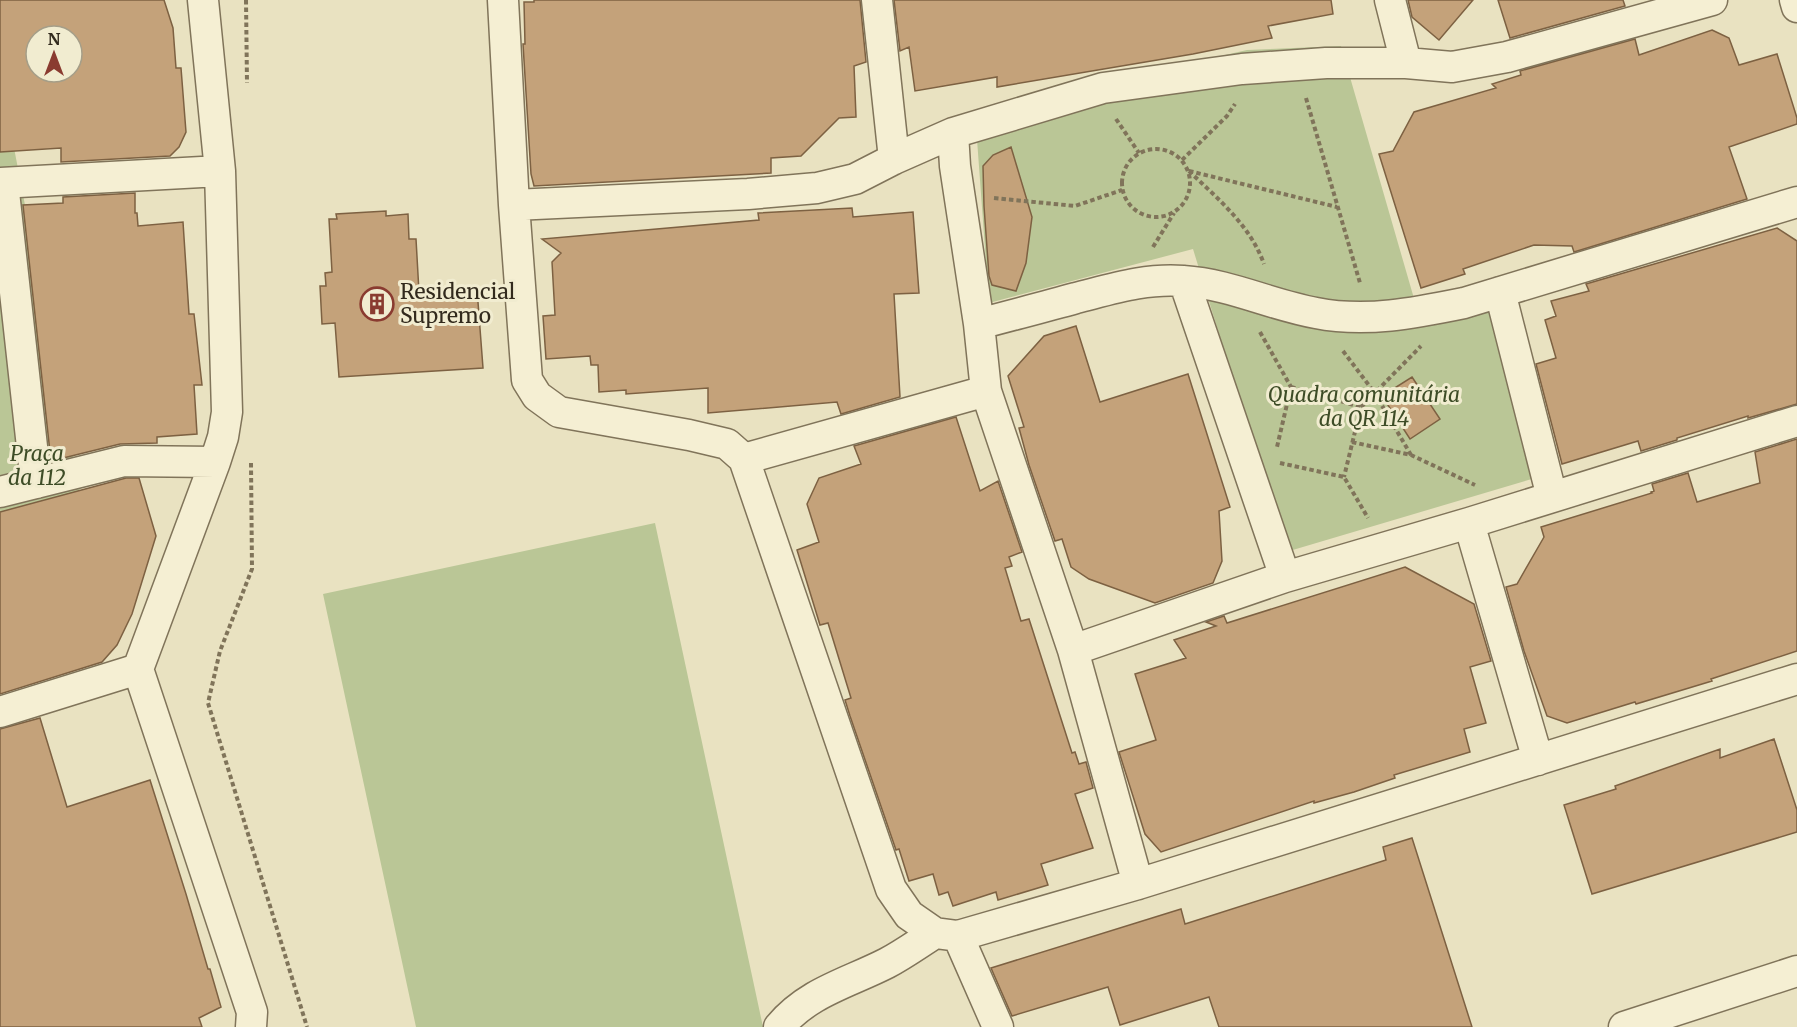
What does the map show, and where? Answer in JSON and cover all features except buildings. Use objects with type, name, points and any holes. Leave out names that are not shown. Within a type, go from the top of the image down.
[{"type":"street","points":[[203,0],[220,171],[226,412],[223,437],[215,462],[138,669],[252,1012],[251,1027]]},
{"type":"street","points":[[503,0],[526,380],[537,396],[559,412],[727,444],[744,459],[891,889],[909,915],[947,934],[998,1027]]},
{"type":"street","points":[[878,0],[894,159]]},
{"type":"street","points":[[1390,0],[1406,63]]},
{"type":"street","points":[[514,205],[748,194],[818,188],[855,179],[953,133],[1103,88],[1242,69],[1326,63],[1406,63],[1452,67],[1507,57],[1712,0]]},
{"type":"street","points":[[1795,0],[1797,7]]},
{"type":"street","points":[[953,133],[955,166],[979,324],[986,391],[1074,650],[1138,884]]},
{"type":"street","points":[[36,483],[1,183],[220,171]]},
{"type":"street","points":[[979,324],[1131,284],[1159,280],[1184,281],[1235,289],[1279,304],[1343,318],[1371,318],[1421,312],[1464,303],[1797,202]]},
{"type":"street","points":[[1184,281],[1285,577]]},
{"type":"street","points":[[1500,292],[1552,497]]},
{"type":"street","points":[[744,459],[986,391]]},
{"type":"street","points":[[1074,650],[1285,577],[1469,523],[1797,421]]},
{"type":"street","points":[[0,492],[124,461],[215,462]]},
{"type":"street","points":[[1469,523],[1538,760]]},
{"type":"street","points":[[0,712],[138,669]]},
{"type":"street","points":[[779,1027],[791,1012],[816,996],[947,934],[1138,884],[1797,679]]},
{"type":"street","points":[[1624,1027],[1797,970]]},
{"type":"path","points":[[246,0],[247,95]]},
{"type":"path","points":[[1305,95],[1371,318]]},
{"type":"path","points":[[1182,160],[1227,116],[1238,101]]},
{"type":"path","points":[[1150,149],[1161,149],[1173,153],[1182,160],[1188,171],[1191,182],[1184,204],[1164,217],[1142,215],[1133,209],[1122,190],[1121,180],[1130,160],[1150,149]]},
{"type":"path","points":[[1188,171],[1337,207]]},
{"type":"path","points":[[1188,171],[1231,212],[1257,244],[1279,304]]},
{"type":"path","points":[[960,195],[1075,206],[1122,190]]},
{"type":"path","points":[[1235,289],[1291,387],[1276,451]]},
{"type":"path","points":[[1314,313],[1374,392],[1411,455]]},
{"type":"path","points":[[1385,547],[1344,477],[1360,407],[1423,344]]},
{"type":"path","points":[[1291,387],[1360,407]]},
{"type":"path","points":[[1352,442],[1411,455],[1519,506]]},
{"type":"path","points":[[251,462],[252,569],[220,651],[208,703],[307,1027]]},
{"type":"path","points":[[1273,462],[1344,477]]},
{"type":"green space","name":"Quadra comunitária da QR 114","points":[[1341,46],[1415,302],[1491,288],[1542,476],[1286,552],[1193,249],[989,303],[975,112],[1247,50]]},
{"type":"green space","name":"Praça da 112","points":[[10,127],[81,497],[0,518],[0,128]]},
{"type":"green space","points":[[655,523],[763,1027],[416,1027],[323,594]]},
{"type":"place","name":"Residencial Supremo","points":[[377,304]]}]
